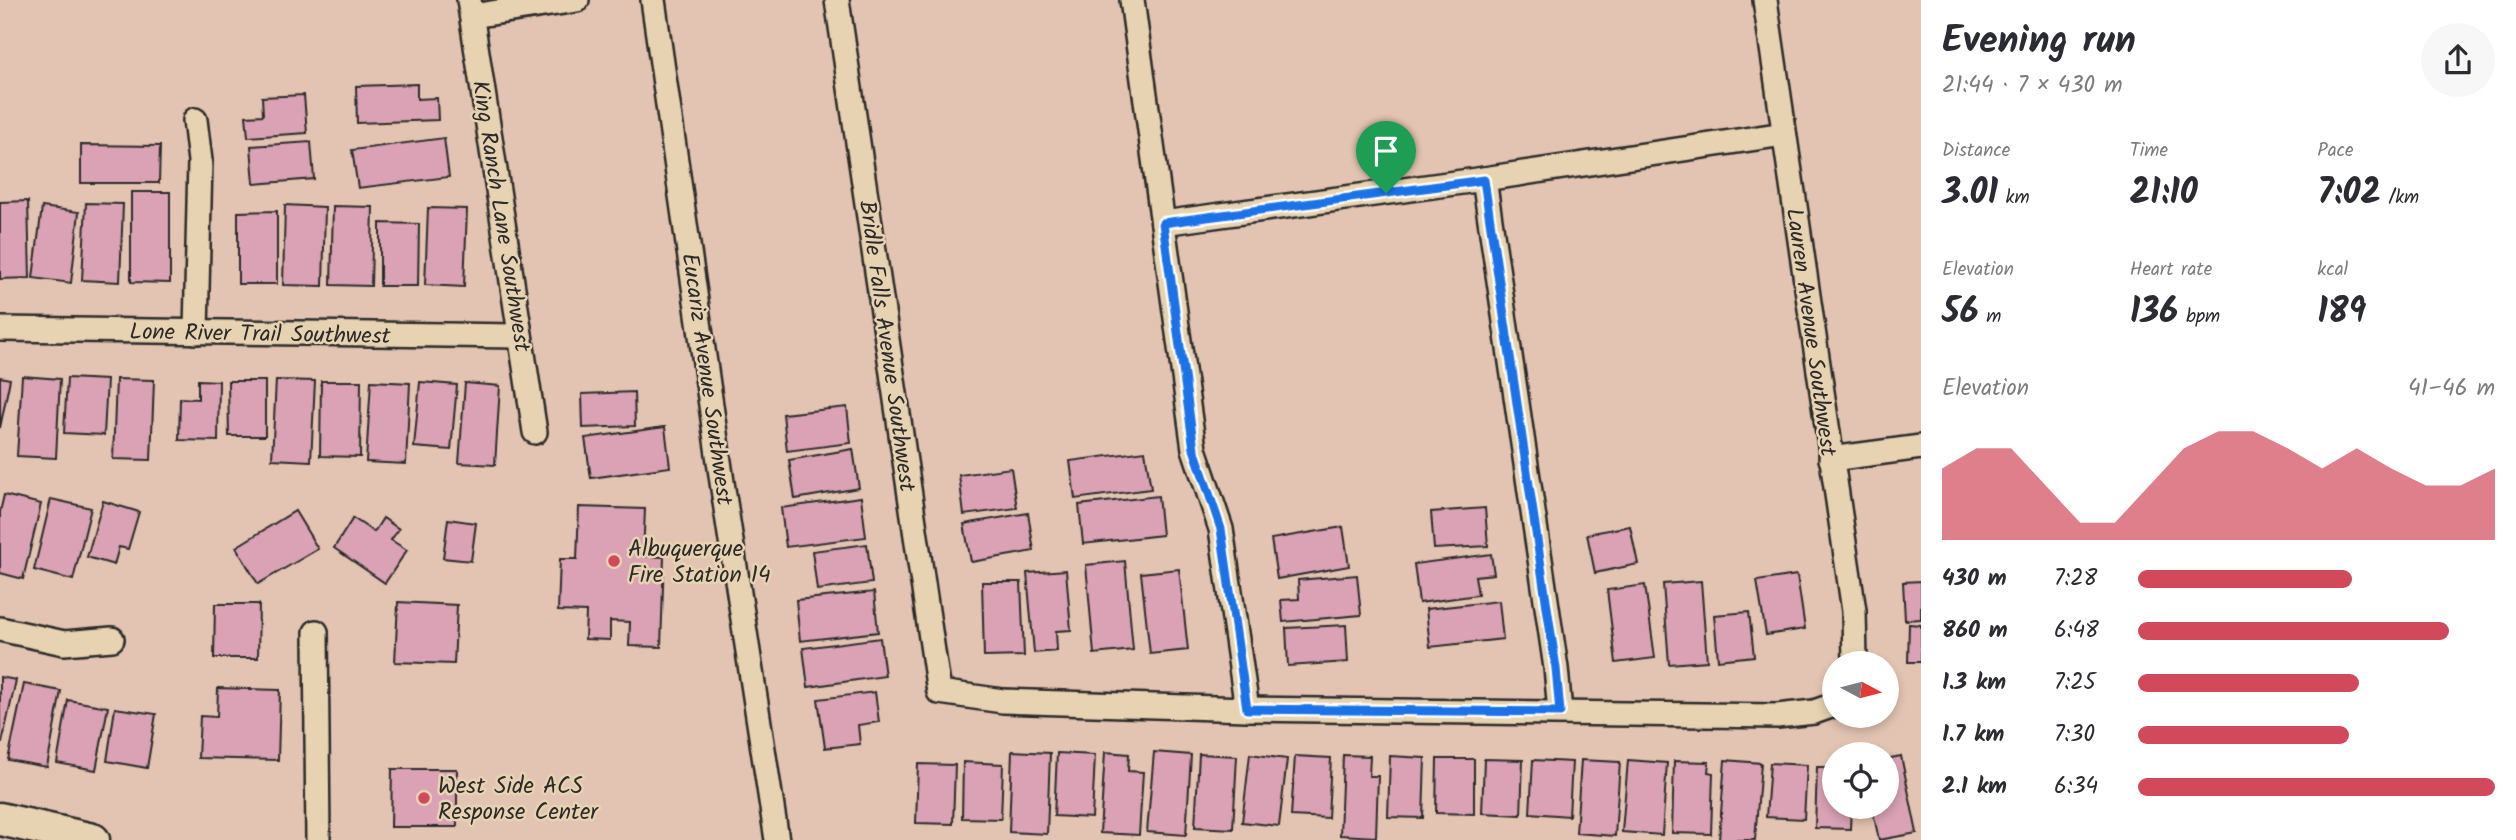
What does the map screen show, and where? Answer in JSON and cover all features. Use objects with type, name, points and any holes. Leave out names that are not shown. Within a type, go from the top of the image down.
[{"type":"main road","points":[[0,819],[93,840]]},
{"type":"street","points":[[471,8],[577,0]]},
{"type":"street","name":"Eucariz Avenue Southwest","points":[[653,0],[723,489],[777,840]]},
{"type":"street","name":"Bridle Falls Avenue Southwest","points":[[836,0],[939,692],[1003,701],[1247,709]]},
{"type":"street","points":[[1132,0],[1194,449],[1221,529],[1247,709],[1777,716],[1822,709]]},
{"type":"street","name":"Lauren Avenue Southwest","points":[[1765,0],[1854,611],[1855,651]]},
{"type":"street","name":"King Ranch Lane Southwest","points":[[471,8],[535,432]]},
{"type":"street","points":[[195,120],[200,160],[196,332]]},
{"type":"street","points":[[1163,223],[1484,180],[1784,134]]},
{"type":"street","points":[[1484,180],[1556,668],[1560,712]]},
{"type":"street","name":"Lone River Trail Southwest","points":[[0,329],[520,336]]},
{"type":"street","points":[[1831,459],[1921,447]]},
{"type":"street","points":[[0,629],[64,643],[111,639]]},
{"type":"street","points":[[316,632],[318,840]]},
{"type":"building","points":[[417,84],[417,99],[437,98],[438,120],[357,123],[356,86]]},
{"type":"building","points":[[304,95],[307,133],[248,137],[246,116],[263,115],[262,97]]},
{"type":"building","points":[[444,138],[449,177],[358,188],[352,150]]},
{"type":"building","points":[[311,142],[314,179],[254,184],[251,146]]},
{"type":"building","points":[[81,145],[160,146],[159,183],[81,183]]},
{"type":"building","points":[[131,192],[170,192],[170,283],[131,282]]},
{"type":"building","points":[[28,201],[30,278],[0,279],[0,202]]},
{"type":"building","points":[[86,203],[123,204],[120,282],[82,280]]},
{"type":"building","points":[[285,205],[325,207],[323,286],[283,285]]},
{"type":"building","points":[[333,206],[373,207],[371,286],[331,285]]},
{"type":"building","points":[[42,207],[79,212],[71,283],[33,278]]},
{"type":"building","points":[[428,208],[467,209],[464,287],[425,285]]},
{"type":"building","points":[[277,211],[277,284],[238,284],[238,212]]},
{"type":"building","points":[[380,223],[419,224],[418,286],[380,286]]},
{"type":"building","points":[[22,376],[60,379],[56,458],[17,456]]},
{"type":"building","points":[[0,377],[10,379],[0,428]]},
{"type":"building","points":[[67,378],[107,380],[104,435],[64,433]]},
{"type":"building","points":[[116,379],[154,380],[151,460],[113,459]]},
{"type":"building","points":[[198,380],[219,381],[218,441],[179,440],[180,398],[198,399]]},
{"type":"building","points":[[276,380],[315,381],[311,461],[272,459]]},
{"type":"building","points":[[228,381],[265,381],[265,436],[229,436]]},
{"type":"building","points":[[321,381],[361,381],[360,457],[320,456]]},
{"type":"building","points":[[371,381],[410,383],[406,464],[366,462]]},
{"type":"building","points":[[420,382],[457,385],[451,450],[414,447]]},
{"type":"building","points":[[465,383],[500,386],[495,465],[459,463]]},
{"type":"building","points":[[634,392],[635,426],[583,428],[582,394]]},
{"type":"building","points":[[847,407],[851,443],[787,451],[783,414]]},
{"type":"building","points":[[665,427],[670,467],[591,478],[585,438]]},
{"type":"building","points":[[853,449],[859,488],[795,499],[789,460]]},
{"type":"building","points":[[1145,451],[1151,489],[1075,499],[1070,461]]},
{"type":"building","points":[[1011,468],[1017,508],[964,515],[959,475]]},
{"type":"building","points":[[4,495],[41,504],[23,579],[0,573],[0,512]]},
{"type":"building","points":[[1158,496],[1162,535],[1083,544],[1079,505]]},
{"type":"building","points":[[861,497],[866,537],[786,547],[781,508]]},
{"type":"building","points":[[51,499],[91,508],[73,580],[34,570]]},
{"type":"building","points":[[103,501],[139,512],[128,549],[119,547],[114,565],[87,557]]},
{"type":"building","points":[[579,507],[645,509],[643,556],[664,557],[661,647],[629,646],[630,622],[610,621],[610,640],[585,639],[586,612],[558,611],[560,559],[577,559]]},
{"type":"building","points":[[1485,508],[1488,546],[1434,549],[1431,512]]},
{"type":"building","points":[[295,511],[318,549],[258,584],[236,547]]},
{"type":"building","points":[[1028,513],[1034,551],[971,562],[964,524]]},
{"type":"building","points":[[353,518],[374,532],[383,518],[399,529],[391,540],[407,550],[385,583],[334,548]]},
{"type":"building","points":[[448,519],[476,523],[471,561],[443,558]]},
{"type":"building","points":[[1630,526],[1638,564],[1595,573],[1587,534]]},
{"type":"building","points":[[1343,527],[1349,566],[1277,579],[1271,539]]},
{"type":"building","points":[[867,544],[872,583],[817,590],[812,551]]},
{"type":"building","points":[[1491,554],[1494,574],[1475,576],[1478,595],[1419,603],[1414,564]]},
{"type":"building","points":[[1125,561],[1133,650],[1094,654],[1086,565]]},
{"type":"building","points":[[1179,569],[1188,650],[1150,654],[1141,573]]},
{"type":"building","points":[[1066,570],[1071,630],[1056,631],[1057,651],[1034,653],[1027,573]]},
{"type":"building","points":[[1357,575],[1361,615],[1283,622],[1281,600],[1299,599],[1298,580]]},
{"type":"building","points":[[1797,575],[1805,629],[1766,635],[1757,581]]},
{"type":"building","points":[[1701,581],[1707,661],[1669,664],[1663,584]]},
{"type":"building","points":[[1921,581],[1921,619],[1905,620],[1903,582]]},
{"type":"building","points":[[982,582],[1021,582],[1024,656],[984,657]]},
{"type":"building","points":[[1645,585],[1655,658],[1616,663],[1607,590]]},
{"type":"building","points":[[874,592],[878,632],[800,641],[796,600]]},
{"type":"building","points":[[1499,601],[1503,639],[1430,647],[1426,609]]},
{"type":"building","points":[[398,602],[457,605],[454,664],[395,662]]},
{"type":"building","points":[[215,604],[259,604],[258,658],[214,658]]},
{"type":"building","points":[[1749,612],[1754,656],[1718,660],[1714,615]]},
{"type":"building","points":[[1909,624],[1921,625],[1921,662],[1908,662]]},
{"type":"building","points":[[1346,625],[1348,662],[1288,666],[1286,628]]},
{"type":"building","points":[[880,638],[885,676],[808,687],[803,648]]},
{"type":"building","points":[[0,677],[16,680],[2,743],[0,743]]},
{"type":"building","points":[[24,684],[61,691],[47,767],[8,760]]},
{"type":"building","points":[[218,688],[280,690],[278,760],[198,758],[200,716],[217,717]]},
{"type":"building","points":[[875,692],[879,722],[858,725],[860,744],[825,748],[818,699]]},
{"type":"building","points":[[68,700],[108,707],[96,770],[57,763]]},
{"type":"building","points":[[115,708],[156,714],[147,768],[107,761]]},
{"type":"building","points":[[1012,751],[1050,753],[1047,834],[1009,832]]},
{"type":"building","points":[[1105,752],[1129,754],[1128,771],[1143,772],[1139,835],[1100,833]]},
{"type":"building","points":[[1154,752],[1191,755],[1186,835],[1147,832]]},
{"type":"building","points":[[1057,753],[1095,755],[1092,818],[1054,816]]},
{"type":"building","points":[[1199,754],[1237,756],[1233,829],[1195,827]]},
{"type":"building","points":[[1250,754],[1287,759],[1279,826],[1242,822]]},
{"type":"building","points":[[1343,755],[1370,756],[1369,776],[1378,776],[1376,837],[1340,835]]},
{"type":"building","points":[[1295,756],[1331,758],[1328,818],[1291,816]]},
{"type":"building","points":[[1390,756],[1425,758],[1423,818],[1388,817]]},
{"type":"building","points":[[1899,756],[1917,833],[1879,840],[1875,819],[1899,819]]},
{"type":"building","points":[[1437,759],[1474,759],[1474,814],[1436,813]]},
{"type":"building","points":[[1484,759],[1523,760],[1521,815],[1482,813]]},
{"type":"building","points":[[1533,760],[1572,762],[1569,816],[1530,813]]},
{"type":"building","points":[[1581,760],[1620,762],[1615,836],[1576,833]]},
{"type":"building","points":[[1628,760],[1667,763],[1662,835],[1622,832]]},
{"type":"building","points":[[1725,760],[1761,763],[1755,840],[1719,840]]},
{"type":"building","points":[[1674,761],[1709,762],[1708,772],[1713,773],[1711,834],[1672,833]]},
{"type":"building","points":[[963,762],[1003,764],[1001,819],[962,818]]},
{"type":"building","points":[[1770,763],[1807,765],[1804,819],[1766,817]]},
{"type":"building","points":[[918,764],[955,765],[953,824],[916,823]]},
{"type":"building","points":[[1817,767],[1822,767],[1822,819],[1850,819],[1850,829],[1815,828]]},
{"type":"building","name":"West Side ACS Response Center","points":[[392,769],[457,769],[457,827],[391,827]]},
{"type":"place","name":"Albuquerque Fire Station 14","points":[[614,561]]},
{"type":"place","name":"West Side ACS Response Center","points":[[424,798]]},
{"type":"route","points":[[1484,180],[1556,668],[1560,712],[1247,709],[1221,529],[1194,449],[1163,223],[1386,193],[1484,180]]}]
